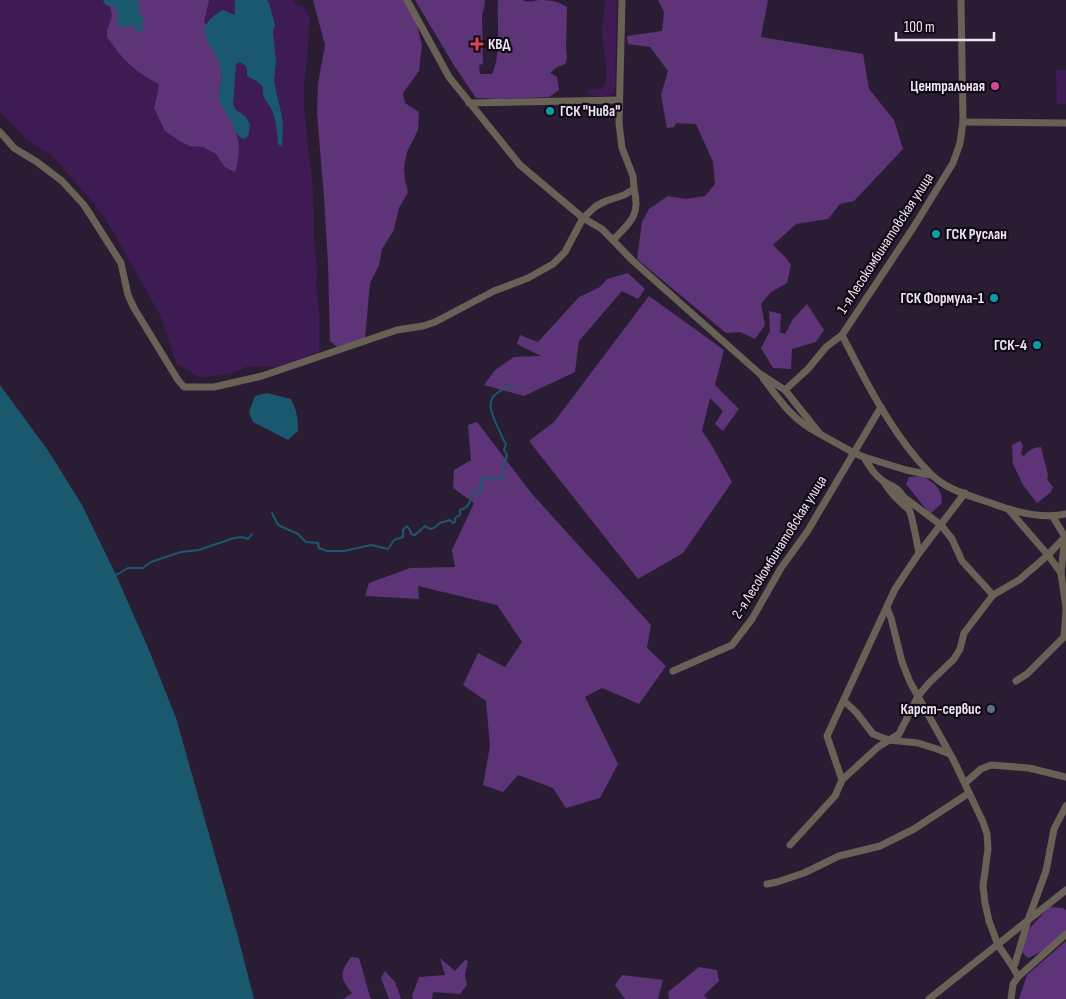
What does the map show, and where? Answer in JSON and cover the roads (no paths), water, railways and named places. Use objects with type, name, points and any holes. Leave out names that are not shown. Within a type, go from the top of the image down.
[{"type":"street","points":[[407,0],[449,77],[520,165],[583,218],[602,229],[633,261],[760,374],[785,390],[820,434]]},
{"type":"street","points":[[613,240],[630,224],[635,213],[636,197],[633,176],[622,148],[619,123],[622,0]]},
{"type":"street","name":"1-я Лесокомбинатовская улица","points":[[931,475],[907,446],[881,407],[842,335],[899,250],[953,163],[960,143],[963,122],[961,0]]},
{"type":"street","points":[[469,102],[619,100]]},
{"type":"street","points":[[963,122],[1066,123]]},
{"type":"street","points":[[0,132],[14,148],[62,181],[84,205],[121,264],[128,295],[134,308],[184,387],[214,386],[262,376],[397,330],[435,322],[494,291],[528,278],[553,264],[565,252],[583,218],[596,206],[624,196],[634,189]]},
{"type":"street","points":[[785,390],[808,369],[826,347],[842,335]]},
{"type":"street","points":[[760,374],[792,415],[809,428],[854,453],[906,470],[931,475],[943,484],[1009,510],[1053,517],[1066,514]]},
{"type":"street","name":"2-я Лесокомбинатовская улица","points":[[673,671],[732,644],[752,618],[781,568],[807,532],[881,407]]},
{"type":"street","points":[[864,457],[867,464],[887,488],[909,509]]},
{"type":"street","points":[[883,481],[898,489],[905,498],[940,525],[952,540],[962,561],[993,594]]},
{"type":"street","points":[[842,780],[827,736],[895,589],[919,553],[965,493]]},
{"type":"street","points":[[905,498],[914,523],[919,553]]},
{"type":"street","points":[[1009,510],[1061,573]]},
{"type":"street","points":[[1053,517],[1065,536],[1061,573],[1066,609],[1064,637],[1066,646]]},
{"type":"street","points":[[790,845],[835,796],[842,780],[878,747],[898,734],[918,696],[954,659],[960,649],[964,633],[993,594],[1019,580],[1048,555],[1065,536]]},
{"type":"street","points":[[887,608],[902,662],[910,682],[950,754],[983,822],[988,849],[983,886],[988,920],[998,946],[1018,977]]},
{"type":"street","points":[[1016,681],[1027,674],[1064,637]]},
{"type":"street","points":[[844,701],[856,712],[873,734],[889,740],[918,743],[950,754]]},
{"type":"street","points":[[964,784],[981,769],[991,765],[1029,768],[1066,777]]},
{"type":"street","points":[[767,884],[804,873],[839,856],[880,846],[914,829],[969,793]]},
{"type":"street","points":[[1013,967],[1046,871],[1054,829],[1066,806]]},
{"type":"street","points":[[929,999],[1066,890]]},
{"type":"street","points":[[1011,999],[1013,984],[1018,977],[1066,934]]},
{"type":"water","points":[[103,0],[138,0],[138,11],[144,20],[142,23],[143,31],[141,33],[138,32],[132,25],[121,27],[116,22],[118,19],[115,6],[106,5]]},
{"type":"water","points":[[235,0],[267,0],[269,3],[275,25],[273,31],[276,62],[274,81],[283,122],[282,147],[278,144],[274,115],[264,97],[263,87],[247,76],[246,66],[240,62],[236,64],[233,104],[236,110],[246,117],[250,125],[247,137],[243,139],[237,134],[219,100],[221,69],[205,34],[205,29],[212,18],[223,10],[235,15]]},
{"type":"water","points":[[0,385],[49,452],[82,505],[116,575],[149,650],[176,718],[254,999],[0,999]]},
{"type":"water","points":[[267,393],[291,399],[293,403],[297,415],[298,431],[288,440],[253,422],[249,412],[255,396]]},
{"type":"waterway","points":[[272,513],[278,525],[298,534],[306,542],[318,543],[319,548],[327,551],[344,551],[371,545],[388,549],[394,540],[403,537],[403,530],[407,526],[411,534],[415,535],[425,526],[430,529],[450,520],[453,523],[455,522],[455,518],[460,515],[460,510],[469,503],[473,492],[483,491],[480,483],[485,477],[499,480],[502,477],[507,455],[504,450],[506,444],[493,417],[491,402],[498,393],[513,385]]},
{"type":"waterway","points":[[116,575],[128,568],[143,568],[151,562],[181,552],[199,550],[234,538],[242,537],[248,539],[252,534]]},
{"type":"place","name":"КВД","points":[[477,44]]},
{"type":"place","name":"Центральная","points":[[995,86]]},
{"type":"place","name":"ГСК \"Нива\"","points":[[550,111]]},
{"type":"place","name":"ГСК Руслан","points":[[936,234]]},
{"type":"place","name":"ГСК Формула-1","points":[[994,298]]},
{"type":"place","name":"ГСК-4","points":[[1037,345]]},
{"type":"place","name":"Карст-сервис","points":[[991,709]]}]
